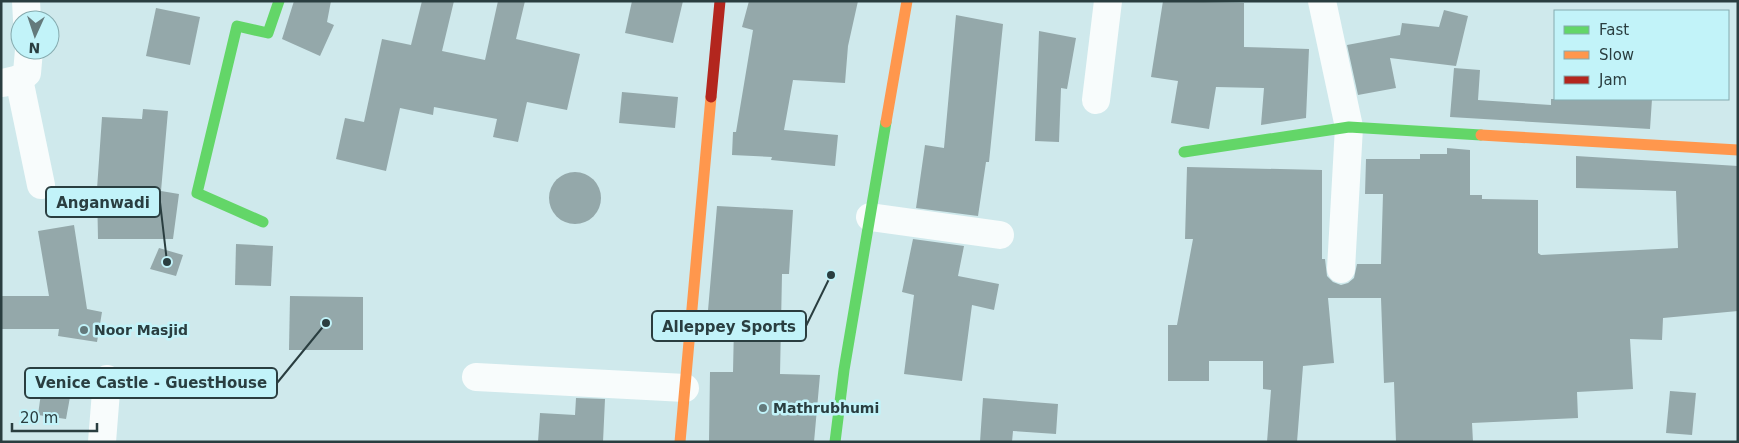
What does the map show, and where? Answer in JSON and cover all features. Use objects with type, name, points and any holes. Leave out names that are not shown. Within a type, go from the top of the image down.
[{"type":"street","points":[[263,222],[197,193],[237,26],[268,33],[279,1]]},
{"type":"street","points":[[680,442],[720,1]]},
{"type":"street","points":[[835,442],[844,370],[907,1]]},
{"type":"street","points":[[1096,100],[1108,1]]},
{"type":"street","points":[[1322,1],[1349,127],[1341,269]]},
{"type":"street","points":[[28,60],[27,73],[10,81],[41,185]]},
{"type":"street","points":[[1184,152],[1349,127],[1738,150]]},
{"type":"street","points":[[870,218],[1000,235]]},
{"type":"street","points":[[476,377],[685,388]]},
{"type":"street","points":[[102,442],[108,379]]},
{"type":"building","points":[[294,1],[331,1],[327,22],[334,25],[320,56],[282,39]]},
{"type":"building","points":[[422,1],[454,1],[442,51],[485,60],[498,1],[525,1],[516,39],[580,54],[567,110],[527,102],[518,142],[493,137],[497,119],[434,107],[433,115],[400,108],[386,171],[336,159],[345,118],[364,122],[382,39],[411,45]]},
{"type":"building","points":[[632,1],[683,1],[673,43],[625,33]]},
{"type":"building","points":[[749,1],[858,1],[848,46],[845,83],[793,80],[784,130],[838,135],[835,166],[771,160],[772,157],[732,155],[733,132],[736,132],[753,30],[742,27]]},
{"type":"building","points":[[1163,1],[1244,3],[1244,47],[1309,49],[1306,118],[1261,125],[1264,88],[1216,87],[1209,129],[1171,123],[1178,81],[1151,77]]},
{"type":"building","points":[[156,8],[200,17],[190,65],[146,56]]},
{"type":"building","points":[[1444,10],[1468,16],[1456,66],[1390,58],[1396,88],[1358,95],[1347,45],[1400,35],[1402,23],[1439,27]]},
{"type":"building","points":[[956,15],[1003,24],[989,162],[986,162],[978,216],[916,208],[925,145],[944,148]]},
{"type":"building","points":[[1039,31],[1076,38],[1067,89],[1061,88],[1059,142],[1035,141]]},
{"type":"building","points":[[1454,68],[1480,70],[1478,100],[1551,105],[1551,99],[1652,100],[1650,129],[1450,117]]},
{"type":"building","points":[[622,92],[678,97],[675,128],[619,123]]},
{"type":"building","points":[[143,109],[168,111],[161,191],[179,194],[173,239],[98,239],[97,189],[102,117],[142,119]]},
{"type":"building","points":[[1447,148],[1470,150],[1470,195],[1482,195],[1482,199],[1538,200],[1538,253],[1541,255],[1678,248],[1676,191],[1576,188],[1576,156],[1738,166],[1738,311],[1663,318],[1662,340],[1630,339],[1633,389],[1577,392],[1578,418],[1472,423],[1473,442],[1396,442],[1394,382],[1384,383],[1381,298],[1328,298],[1334,363],[1303,366],[1297,442],[1267,442],[1271,390],[1263,389],[1263,361],[1209,361],[1209,381],[1168,381],[1168,325],[1177,325],[1193,239],[1185,239],[1187,167],[1322,170],[1322,259],[1325,259],[1327,276],[1333,282],[1341,285],[1348,283],[1354,278],[1357,264],[1381,264],[1383,194],[1365,194],[1366,159],[1420,159],[1420,154],[1447,154]]},
{"type":"building","points":[[575,172],[585,174],[593,180],[599,188],[601,198],[599,208],[593,216],[585,222],[575,224],[565,222],[557,216],[551,208],[549,198],[551,188],[557,180],[565,174]]},
{"type":"building","points":[[717,206],[793,210],[789,274],[782,274],[780,374],[820,375],[814,442],[709,442],[710,372],[733,372],[734,325],[707,322]]},
{"type":"building","points":[[74,225],[87,309],[102,312],[97,342],[58,336],[59,329],[1,329],[1,296],[49,296],[38,231]]},
{"type":"building","points":[[913,239],[964,246],[958,276],[999,284],[994,310],[972,305],[962,381],[904,374],[914,295],[902,292]]},
{"type":"building","points":[[236,244],[273,246],[271,286],[235,285]]},
{"type":"building","points":[[159,248],[183,255],[176,276],[150,269]]},
{"type":"building","points":[[290,296],[363,297],[363,350],[289,350]]},
{"type":"building","points":[[1670,391],[1696,393],[1692,435],[1666,433]]},
{"type":"building","points":[[41,393],[70,397],[66,419],[38,415]]},
{"type":"building","points":[[576,398],[605,399],[603,442],[538,442],[540,413],[575,415]]},
{"type":"building","points":[[983,398],[1058,404],[1056,434],[1013,431],[1012,442],[980,442]]},
{"type":"traffic: fast","points":[[263,222],[197,193],[237,26],[268,33],[279,1]]},
{"type":"traffic: fast","points":[[835,442],[844,370],[886,122]]},
{"type":"traffic: fast","points":[[1184,152],[1349,127],[1481,135]]},
{"type":"traffic: slow","points":[[886,122],[907,1]]},
{"type":"traffic: slow","points":[[680,442],[711,97]]},
{"type":"traffic: slow","points":[[1481,135],[1738,150]]},
{"type":"traffic: jam","points":[[711,97],[720,1]]},
{"type":"place","name":"Anganwadi","points":[[167,262]]},
{"type":"place","name":"Alleppey Sports","points":[[831,275]]},
{"type":"place","name":"Venice Castle - GuestHouse","points":[[326,323]]},
{"type":"place","name":"Noor Masjid","points":[[84,330]]},
{"type":"place","name":"Mathrubhumi","points":[[763,408]]}]
